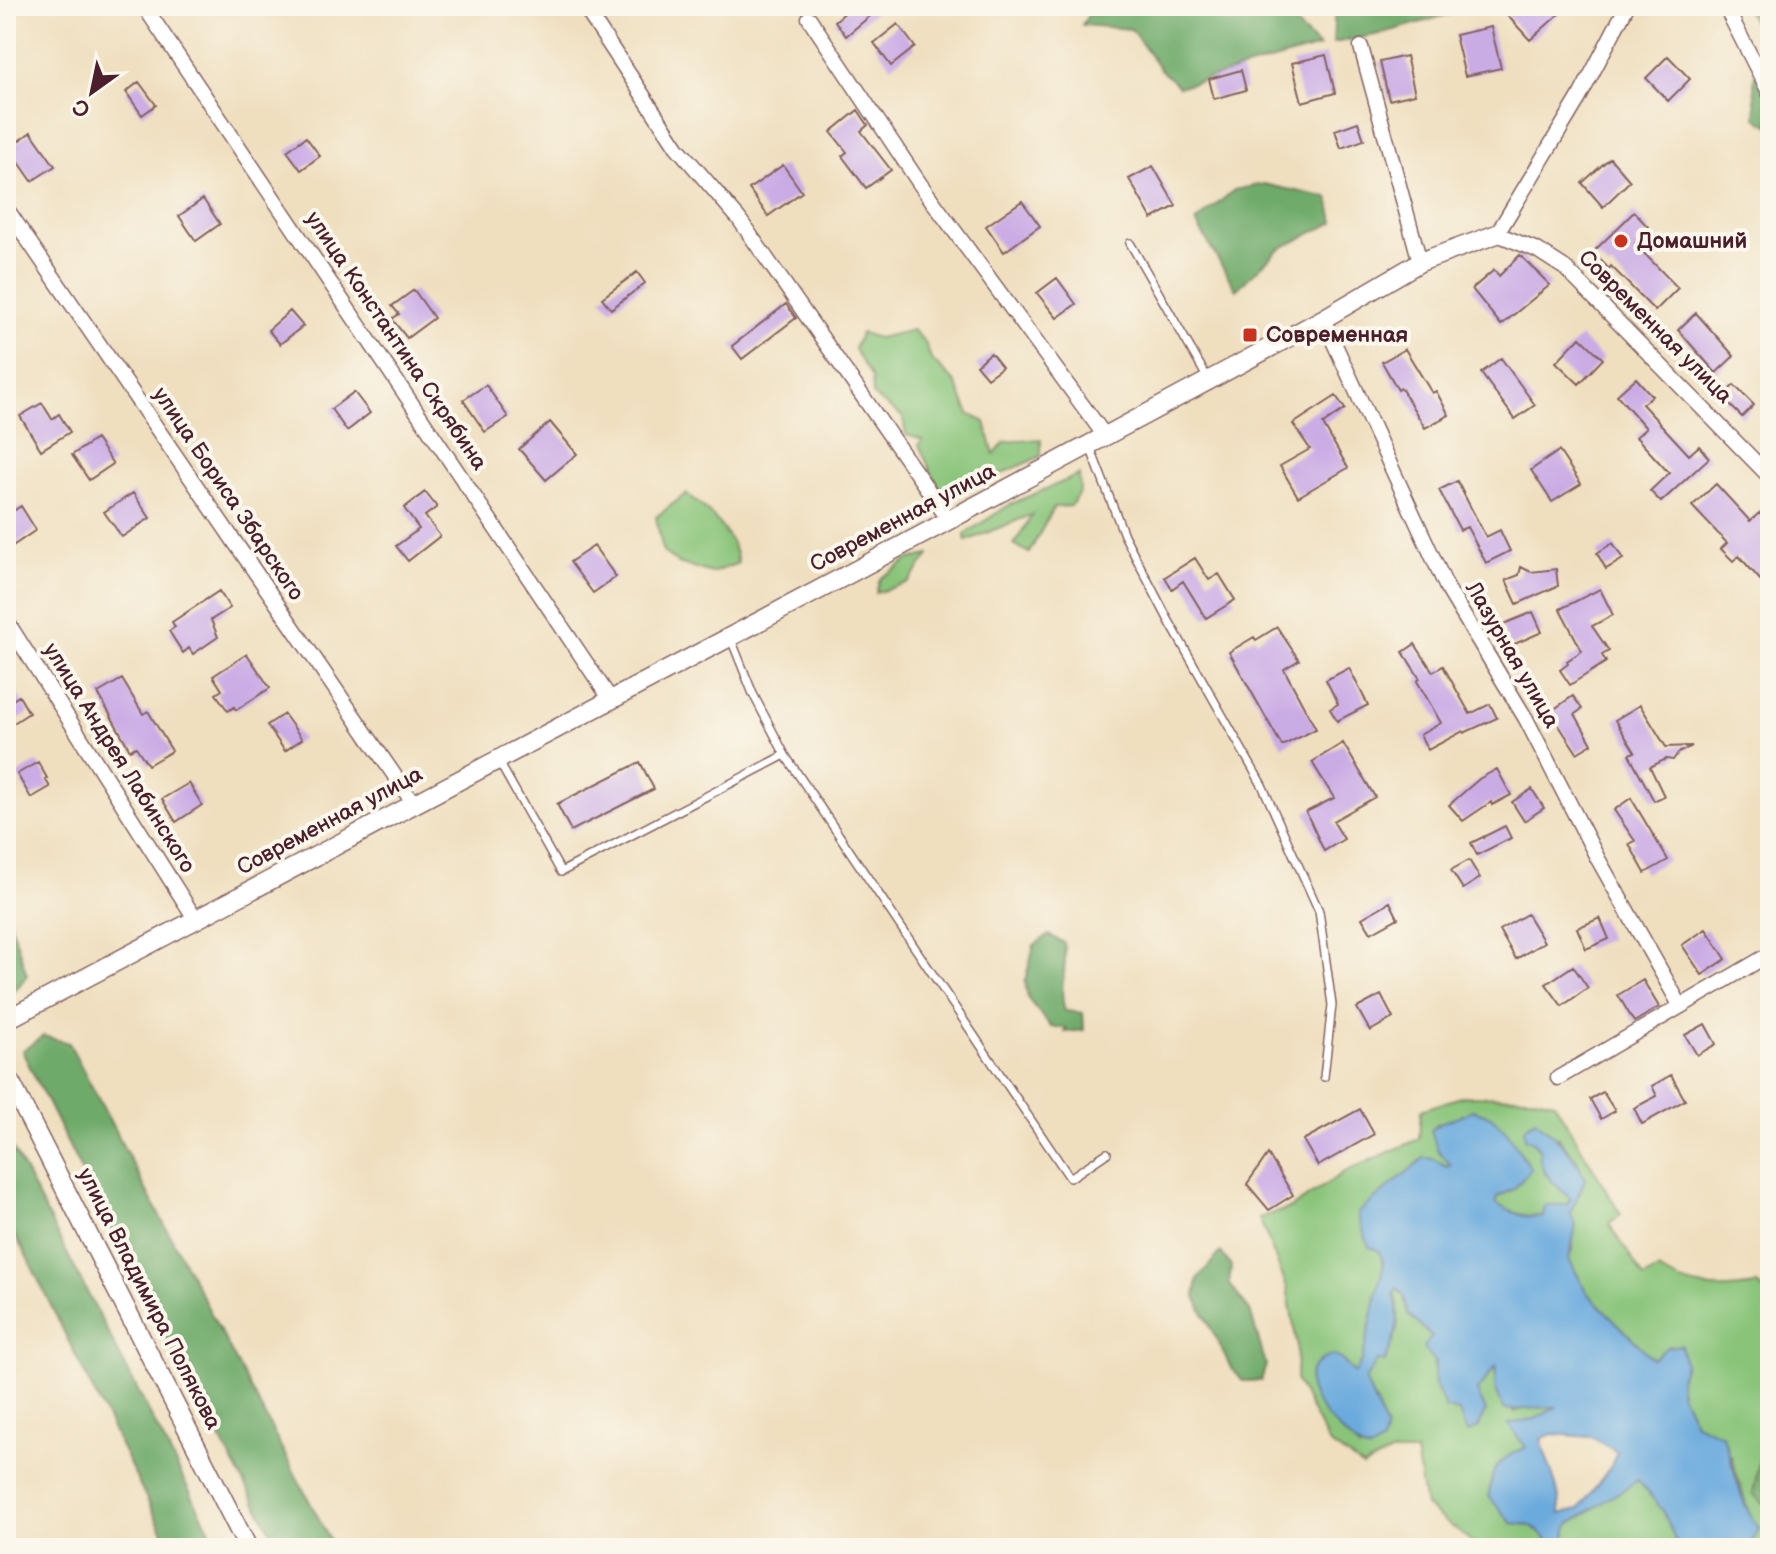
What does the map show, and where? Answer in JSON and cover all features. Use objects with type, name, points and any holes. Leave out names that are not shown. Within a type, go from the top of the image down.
[{"type":"street","name":"улица Константина Скрябина","points":[[144,6],[611,700]]},
{"type":"street","points":[[584,6],[677,147],[739,219],[949,520]]},
{"type":"street","points":[[1497,234],[1579,98],[1627,6]]},
{"type":"street","points":[[1725,6],[1770,94]]},
{"type":"street","points":[[809,18],[1097,441]]},
{"type":"street","points":[[1361,47],[1420,262]]},
{"type":"street","name":"улица Бориса Збарского","points":[[6,208],[414,804]]},
{"type":"street","name":"Современная улица","points":[[6,1020],[1209,381],[1420,262],[1497,234],[1537,250],[1565,268],[1770,477]]},
{"type":"street","name":"Лазурная улица","points":[[1323,319],[1447,588],[1526,719],[1598,859],[1680,1005]]},
{"type":"street","name":"улица Андрея Лабинского","points":[[6,620],[196,920]]},
{"type":"street","points":[[1558,1078],[1770,954]]},
{"type":"street","name":"улица Владимира Полякова","points":[[6,1073],[248,1548]]},
{"type":"lane","points":[[1130,243],[1209,381]]},
{"type":"lane","points":[[1097,441],[1124,535],[1262,785],[1319,911],[1332,1005],[1324,1077]]},
{"type":"lane","points":[[731,637],[753,694],[785,755],[1070,1178],[1107,1153]]},
{"type":"lane","points":[[498,760],[561,872],[785,755]]},
{"type":"green space","points":[[1094,6],[1245,6],[1244,20],[1280,9],[1319,47],[1179,87],[1161,70],[1131,29],[1082,25]]},
{"type":"green space","points":[[1335,6],[1469,6],[1380,34],[1333,43]]},
{"type":"green space","points":[[1744,6],[1760,6],[1770,23],[1770,126],[1756,118],[1754,79],[1764,40]]},
{"type":"green space","points":[[1264,184],[1329,198],[1334,222],[1279,249],[1236,290],[1196,222],[1234,190]]},
{"type":"green space","points":[[913,330],[925,342],[931,359],[955,382],[969,414],[985,422],[994,455],[1005,442],[1041,439],[1041,456],[944,500],[919,445],[923,440],[906,435],[903,417],[873,396],[872,378],[854,349],[861,333],[878,338]]},
{"type":"green space","points":[[1079,475],[1080,491],[1071,506],[1054,507],[1029,553],[1014,544],[1033,514],[966,541],[965,534],[1011,504]]},
{"type":"green space","points":[[686,494],[703,507],[726,533],[738,563],[712,573],[678,563],[663,552],[656,517]]},
{"type":"green space","points":[[929,555],[909,582],[876,593],[880,579],[910,559]]},
{"type":"green space","points":[[6,908],[27,975],[11,996],[6,997]]},
{"type":"green space","points":[[1049,935],[1064,943],[1062,986],[1065,1011],[1083,1013],[1084,1030],[1065,1032],[1066,1028],[1051,1027],[1028,999],[1025,981],[1034,945]]},
{"type":"green space","points":[[43,1036],[69,1043],[334,1548],[280,1548],[148,1306],[22,1051]]},
{"type":"green space","points":[[1464,1096],[1530,1097],[1554,1102],[1621,1215],[1609,1223],[1644,1278],[1658,1270],[1683,1282],[1706,1287],[1757,1285],[1770,1295],[1770,1444],[1762,1447],[1753,1494],[1770,1509],[1770,1548],[1756,1548],[1753,1540],[1759,1528],[1750,1517],[1731,1456],[1695,1423],[1681,1394],[1679,1382],[1685,1363],[1653,1359],[1587,1293],[1568,1259],[1573,1248],[1570,1213],[1585,1180],[1577,1160],[1558,1137],[1532,1141],[1540,1150],[1544,1173],[1571,1199],[1564,1207],[1546,1216],[1526,1215],[1506,1209],[1497,1204],[1496,1197],[1514,1189],[1472,1111],[1460,1118],[1436,1124],[1451,1165],[1447,1167],[1434,1159],[1359,1221],[1365,1229],[1369,1246],[1378,1249],[1384,1263],[1362,1361],[1356,1374],[1336,1357],[1319,1362],[1344,1434],[1360,1449],[1379,1411],[1365,1380],[1377,1361],[1385,1361],[1395,1335],[1398,1320],[1396,1288],[1404,1296],[1408,1314],[1432,1337],[1435,1385],[1485,1411],[1477,1391],[1497,1364],[1514,1412],[1529,1407],[1558,1407],[1535,1419],[1516,1435],[1527,1447],[1531,1525],[1551,1543],[1569,1524],[1638,1480],[1664,1512],[1678,1548],[1480,1548],[1425,1506],[1416,1453],[1390,1453],[1363,1467],[1329,1443],[1296,1381],[1297,1344],[1287,1287],[1259,1218],[1291,1208],[1346,1171],[1419,1139],[1421,1110]]},
{"type":"green space","points":[[6,1135],[219,1548],[171,1548],[25,1253],[6,1221]]},
{"type":"green space","points":[[1221,1252],[1231,1266],[1229,1284],[1250,1311],[1266,1365],[1261,1381],[1243,1381],[1231,1368],[1195,1296],[1198,1278]]},
{"type":"green space","points":[[1770,1444],[1770,1509],[1753,1494],[1762,1447]]},
{"type":"water","points":[[1472,1110],[1491,1116],[1507,1132],[1531,1169],[1514,1189],[1497,1197],[1497,1204],[1508,1210],[1525,1216],[1543,1216],[1545,1205],[1566,1205],[1571,1199],[1545,1172],[1540,1150],[1532,1141],[1525,1139],[1524,1128],[1535,1120],[1571,1154],[1585,1180],[1570,1213],[1576,1225],[1569,1259],[1587,1293],[1653,1359],[1667,1347],[1681,1345],[1685,1363],[1679,1382],[1681,1394],[1695,1423],[1722,1435],[1741,1495],[1759,1528],[1753,1540],[1756,1548],[1678,1548],[1664,1512],[1638,1480],[1569,1524],[1564,1540],[1552,1543],[1531,1525],[1512,1523],[1489,1497],[1498,1465],[1526,1447],[1508,1424],[1535,1419],[1556,1407],[1504,1409],[1495,1388],[1496,1366],[1477,1391],[1485,1411],[1479,1427],[1467,1433],[1459,1412],[1446,1409],[1435,1385],[1435,1362],[1423,1347],[1432,1337],[1408,1314],[1404,1296],[1397,1288],[1394,1293],[1398,1320],[1392,1343],[1385,1362],[1377,1361],[1365,1380],[1386,1429],[1382,1443],[1370,1451],[1359,1447],[1320,1408],[1310,1386],[1314,1366],[1332,1355],[1355,1373],[1362,1361],[1384,1263],[1378,1250],[1369,1247],[1358,1213],[1424,1158],[1434,1159],[1447,1167],[1451,1165],[1437,1149],[1431,1131],[1439,1124]],"holes":[[[1551,1434],[1591,1437],[1617,1452],[1611,1466],[1579,1509],[1560,1514],[1556,1486],[1541,1439]]]},
{"type":"building","points":[[853,6],[882,6],[846,36],[835,21]]},
{"type":"building","points":[[1512,6],[1551,6],[1559,14],[1530,40],[1507,15],[1507,10]]},
{"type":"building","points":[[898,24],[915,47],[891,66],[874,43]]},
{"type":"building","points":[[1491,27],[1501,68],[1465,76],[1455,35]]},
{"type":"building","points":[[1326,55],[1335,93],[1302,102],[1292,63]]},
{"type":"building","points":[[1406,56],[1415,94],[1389,100],[1380,62]]},
{"type":"building","points":[[1668,56],[1690,79],[1668,101],[1646,78]]},
{"type":"building","points":[[1241,70],[1246,90],[1214,99],[1209,79]]},
{"type":"building","points":[[139,82],[156,105],[142,115],[126,92]]},
{"type":"building","points":[[858,110],[868,125],[861,131],[891,170],[866,188],[842,156],[847,152],[831,132]]},
{"type":"building","points":[[1358,122],[1364,140],[1341,148],[1335,130]]},
{"type":"building","points":[[31,132],[55,166],[32,181],[9,148]]},
{"type":"building","points":[[306,137],[320,156],[301,170],[287,151]]},
{"type":"building","points":[[1610,158],[1630,181],[1603,207],[1582,183]]},
{"type":"building","points":[[783,165],[802,192],[768,216],[749,189]]},
{"type":"building","points":[[1153,166],[1176,206],[1152,219],[1129,179]]},
{"type":"building","points":[[203,199],[220,224],[196,241],[179,216]]},
{"type":"building","points":[[1022,201],[1040,226],[1004,252],[986,226]]},
{"type":"building","points":[[1634,212],[1650,229],[1635,244],[1678,288],[1655,311],[1593,252]]},
{"type":"building","points":[[1520,255],[1550,285],[1501,325],[1472,289],[1494,270],[1499,276]]},
{"type":"building","points":[[637,272],[645,283],[611,309],[602,298]]},
{"type":"building","points":[[1057,278],[1076,304],[1057,318],[1037,293]]},
{"type":"building","points":[[414,290],[434,318],[407,338],[392,319],[399,314],[392,306]]},
{"type":"building","points":[[786,304],[796,318],[742,359],[732,346]]},
{"type":"building","points":[[290,311],[303,326],[280,344],[268,330]]},
{"type":"building","points":[[1696,313],[1734,356],[1716,373],[1678,330]]},
{"type":"building","points":[[1580,337],[1603,359],[1579,384],[1556,362]]},
{"type":"building","points":[[1405,349],[1432,393],[1436,391],[1449,415],[1425,428],[1382,362]]},
{"type":"building","points":[[991,353],[1002,367],[987,378],[976,365]]},
{"type":"building","points":[[1501,358],[1535,405],[1515,419],[1481,373]]},
{"type":"building","points":[[1636,378],[1652,396],[1642,404],[1689,455],[1699,446],[1709,458],[1661,502],[1650,491],[1669,473],[1636,437],[1646,428],[1617,395]]},
{"type":"building","points":[[486,385],[508,417],[485,432],[463,400]]},
{"type":"building","points":[[1734,385],[1754,405],[1742,417],[1722,397]]},
{"type":"building","points":[[354,392],[370,413],[347,431],[331,409]]},
{"type":"building","points":[[1336,396],[1345,409],[1323,424],[1348,468],[1298,497],[1280,466],[1310,449],[1293,424]]},
{"type":"building","points":[[42,403],[52,419],[59,414],[70,432],[41,450],[20,416]]},
{"type":"building","points":[[550,422],[577,454],[546,480],[519,449]]},
{"type":"building","points":[[96,439],[113,464],[89,480],[72,455]]},
{"type":"building","points":[[1559,451],[1581,484],[1552,502],[1531,470]]},
{"type":"building","points":[[1457,481],[1486,537],[1500,530],[1510,551],[1486,563],[1467,527],[1460,530],[1439,490]]},
{"type":"building","points":[[1716,484],[1750,521],[1759,513],[1770,524],[1770,591],[1739,556],[1733,561],[1721,549],[1727,543],[1692,506]]},
{"type":"building","points":[[425,492],[437,507],[425,516],[440,536],[408,561],[396,546],[419,529],[404,508]]},
{"type":"building","points":[[133,493],[150,518],[122,537],[104,512]]},
{"type":"building","points":[[21,506],[36,530],[11,547],[6,539],[6,516]]},
{"type":"building","points":[[1613,543],[1623,559],[1606,569],[1597,553]]},
{"type":"building","points":[[594,546],[616,577],[593,593],[570,562]]},
{"type":"building","points":[[1195,558],[1209,580],[1219,574],[1235,600],[1206,618],[1183,581],[1172,589],[1165,577]]},
{"type":"building","points":[[1521,567],[1531,572],[1556,569],[1558,586],[1517,604],[1506,580],[1519,575]]},
{"type":"building","points":[[1600,589],[1613,615],[1592,626],[1609,651],[1602,655],[1606,662],[1570,685],[1560,670],[1582,651],[1560,609]]},
{"type":"building","points":[[219,591],[230,608],[211,620],[218,637],[193,654],[189,648],[183,653],[169,631],[175,627],[172,622]]},
{"type":"building","points":[[1533,612],[1542,632],[1510,646],[1501,625]]},
{"type":"building","points":[[1277,627],[1299,660],[1284,669],[1316,729],[1282,746],[1229,652]]},
{"type":"building","points":[[1415,644],[1433,672],[1443,666],[1470,714],[1490,704],[1497,718],[1463,731],[1428,750],[1420,735],[1441,723],[1403,652]]},
{"type":"building","points":[[247,654],[270,688],[236,710],[234,707],[228,711],[216,694],[222,690],[213,676]]},
{"type":"building","points":[[1349,668],[1368,705],[1337,721],[1330,709],[1338,704],[1326,680]]},
{"type":"building","points":[[122,679],[143,714],[148,711],[172,751],[148,765],[136,747],[130,750],[98,693]]},
{"type":"building","points":[[19,696],[29,713],[6,728],[6,704]]},
{"type":"building","points":[[1573,696],[1582,709],[1575,714],[1592,744],[1577,753],[1550,712]]},
{"type":"building","points":[[1640,705],[1666,747],[1692,746],[1678,753],[1673,760],[1666,759],[1650,767],[1664,796],[1654,801],[1629,754],[1635,752],[1615,720]]},
{"type":"building","points":[[284,714],[302,739],[285,751],[267,725]]},
{"type":"building","points":[[1343,743],[1375,797],[1333,821],[1344,839],[1324,851],[1306,812],[1334,798],[1312,762]]},
{"type":"building","points":[[38,762],[50,787],[31,798],[17,774]]},
{"type":"building","points":[[640,762],[654,789],[571,831],[557,804]]},
{"type":"building","points":[[1497,769],[1511,795],[1492,805],[1491,802],[1463,821],[1449,805],[1479,779]]},
{"type":"building","points":[[189,783],[202,805],[176,822],[162,799]]},
{"type":"building","points":[[1532,789],[1544,808],[1524,821],[1512,802]]},
{"type":"building","points":[[1631,798],[1668,860],[1645,873],[1629,844],[1635,841],[1614,810]]},
{"type":"building","points":[[1505,826],[1511,838],[1477,855],[1471,843]]},
{"type":"building","points":[[1469,860],[1480,878],[1463,889],[1451,870]]},
{"type":"building","points":[[1390,902],[1398,918],[1371,933],[1362,918]]},
{"type":"building","points":[[1527,914],[1544,942],[1516,959],[1499,930]]},
{"type":"building","points":[[1600,918],[1609,939],[1586,949],[1577,928]]},
{"type":"building","points":[[1706,929],[1726,959],[1702,975],[1682,945]]},
{"type":"building","points":[[1573,966],[1588,988],[1562,1006],[1546,984]]},
{"type":"building","points":[[1643,980],[1659,1007],[1634,1022],[1618,995]]},
{"type":"building","points":[[1381,995],[1393,1018],[1370,1031],[1357,1008]]},
{"type":"building","points":[[1705,1024],[1716,1044],[1697,1055],[1685,1035]]},
{"type":"building","points":[[1671,1075],[1685,1100],[1642,1124],[1634,1108],[1657,1096],[1652,1086]]},
{"type":"building","points":[[1603,1092],[1615,1111],[1601,1119],[1590,1099]]},
{"type":"building","points":[[1360,1109],[1374,1134],[1318,1166],[1303,1140]]},
{"type":"building","points":[[1268,1154],[1293,1195],[1269,1210],[1247,1184]]},
{"type":"place","name":"Домашний","points":[[1621,241]]},
{"type":"place","name":"Современная","points":[[1250,335]]}]
